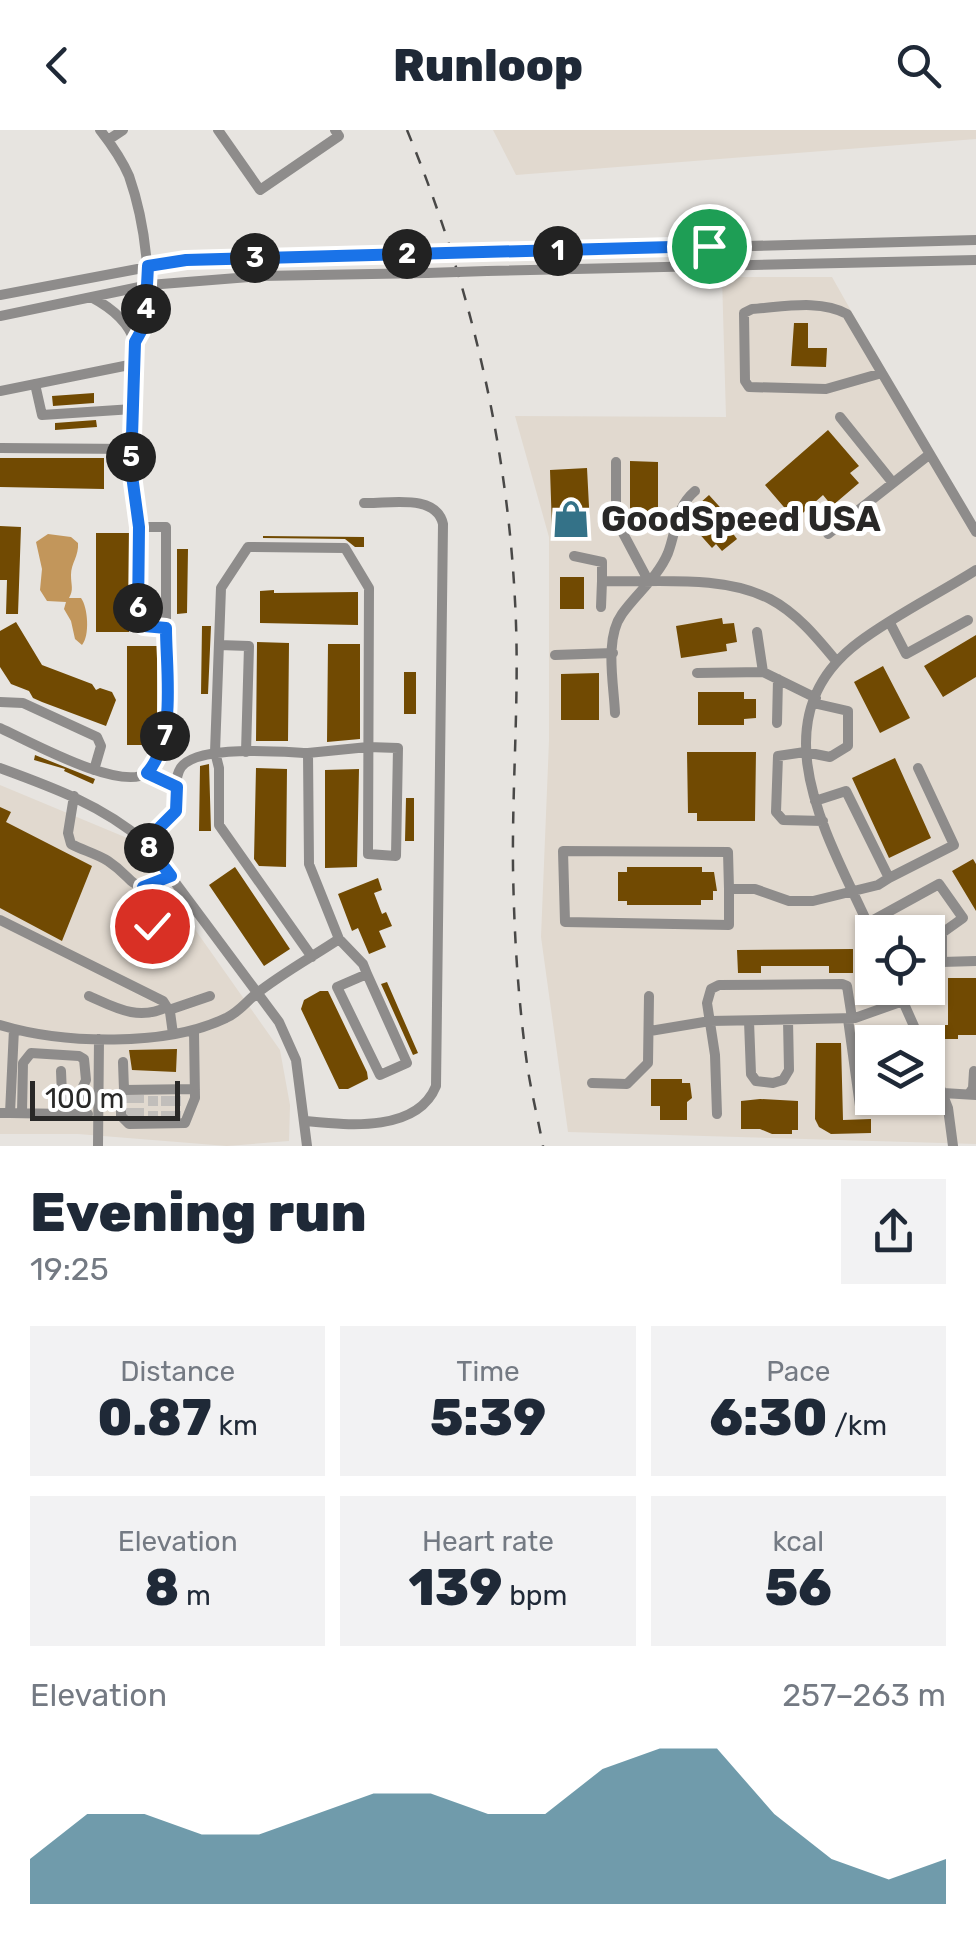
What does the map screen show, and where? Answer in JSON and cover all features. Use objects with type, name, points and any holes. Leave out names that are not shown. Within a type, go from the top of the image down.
[{"type":"street","points":[[123,130],[104,135],[129,177],[148,266],[145,324],[135,342]]},
{"type":"street","points":[[218,130],[260,190],[340,136],[336,130]]},
{"type":"street","points":[[0,295],[186,260],[976,240]]},
{"type":"street","points":[[820,243],[826,263]]},
{"type":"street","points":[[0,316],[149,285],[262,276],[976,260]]},
{"type":"street","points":[[91,297],[122,320],[135,342],[131,468],[139,527],[138,619],[144,626],[166,628]]},
{"type":"street","points":[[882,374],[826,388],[749,387],[745,381],[744,312],[752,308],[816,306],[834,307],[847,314],[976,532]]},
{"type":"street","points":[[0,391],[134,364]]},
{"type":"street","points":[[36,384],[42,415],[133,409]]},
{"type":"street","points":[[840,417],[893,483]]},
{"type":"street","points":[[0,448],[132,449]]},
{"type":"street","points":[[828,534],[930,454]]},
{"type":"street","points":[[616,462],[616,520],[649,582]]},
{"type":"street","points":[[614,713],[613,654],[619,617],[667,554],[681,503],[695,491]]},
{"type":"street","points":[[306,1121],[354,1125],[380,1122],[419,1110],[430,1101],[436,1086],[443,524],[441,514],[428,504],[364,503]]},
{"type":"street","points":[[0,728],[94,770],[124,778],[147,773],[158,760],[166,732],[166,527],[139,527]]},
{"type":"street","points":[[145,842],[176,811],[182,766],[215,752],[308,752],[368,747],[398,748],[396,856],[368,854],[368,747],[369,588],[345,548],[248,547],[222,588],[215,752],[219,768],[219,825],[312,957]]},
{"type":"street","points":[[574,556],[602,562],[601,607]]},
{"type":"street","points":[[864,915],[815,801],[804,752],[814,701],[838,662],[858,642],[976,570]]},
{"type":"street","points":[[602,581],[713,584],[743,589],[770,599],[793,614],[838,662]]},
{"type":"street","points":[[890,623],[906,654],[968,620]]},
{"type":"street","points":[[758,632],[763,672]]},
{"type":"street","points":[[219,645],[250,646],[246,752]]},
{"type":"street","points":[[554,655],[613,654]]},
{"type":"street","points":[[697,673],[763,672],[814,701],[848,711],[848,746],[830,757],[804,752],[778,756],[776,812],[783,820],[823,821]]},
{"type":"street","points":[[777,723],[778,679]]},
{"type":"street","points":[[0,702],[23,704],[97,737],[101,746],[94,770]]},
{"type":"street","points":[[308,752],[309,864],[339,939],[363,964],[407,1063],[380,1075],[337,986],[367,974]]},
{"type":"street","points":[[0,768],[74,796],[120,821],[145,842],[278,1022],[296,1060],[307,1146]]},
{"type":"street","points":[[729,888],[755,889],[789,901],[813,900],[878,885],[954,845],[918,768]]},
{"type":"street","points":[[147,773],[177,787]]},
{"type":"street","points":[[815,801],[846,792],[888,878]]},
{"type":"street","points":[[74,796],[70,844],[108,861],[130,883],[143,887],[171,876]]},
{"type":"street","points":[[563,851],[728,852],[729,888],[729,925],[565,922],[563,851]]},
{"type":"street","points":[[890,915],[939,884],[963,918],[945,931]]},
{"type":"street","points":[[143,887],[156,912],[152,926]]},
{"type":"street","points":[[129,915],[176,938]]},
{"type":"street","points":[[0,920],[163,1001],[173,1034]]},
{"type":"street","points":[[0,1025],[99,1039],[194,1031],[231,1017],[257,993],[339,939]]},
{"type":"street","points":[[945,962],[976,962]]},
{"type":"street","points":[[717,1114],[715,1055],[706,1021],[708,994],[718,986],[847,986],[855,1070]]},
{"type":"street","points":[[89,996],[130,1014],[156,1012],[210,996]]},
{"type":"street","points":[[592,1084],[627,1084],[648,1064],[649,996]]},
{"type":"street","points":[[650,1030],[706,1021],[850,1019],[895,1005]]},
{"type":"street","points":[[748,1020],[751,1074],[756,1081],[773,1083],[783,1080],[789,1070],[788,1020]]},
{"type":"street","points":[[11,1113],[14,1029]]},
{"type":"street","points":[[123,1062],[131,1093],[121,1116],[124,1122],[185,1123],[195,1089],[194,1031]]},
{"type":"street","points":[[98,1146],[99,1039]]},
{"type":"street","points":[[11,1113],[23,1063],[31,1053],[79,1056],[84,1060],[86,1080],[69,1106]]},
{"type":"street","points":[[62,1071],[62,1094],[69,1106],[88,1114]]},
{"type":"street","points":[[945,1094],[972,1094],[974,1071]]},
{"type":"street","points":[[11,1113],[131,1093],[195,1089]]},
{"type":"street","points":[[945,1104],[953,1146]]},
{"type":"shaded area","points":[[493,130],[976,130],[976,139],[516,175]]},
{"type":"shaded area","points":[[722,277],[832,277],[976,532],[976,1144],[568,1132],[541,937],[549,741],[549,537],[515,416],[726,417]]},
{"type":"shaded area","points":[[48,534],[71,537],[78,543],[69,598],[81,598],[85,608],[87,629],[82,645],[75,639],[64,609],[66,602],[47,601],[40,590],[42,569],[36,542]]},
{"type":"shaded area","points":[[0,785],[132,840],[280,1050],[290,1105],[289,1141],[227,1146],[78,1134],[0,1134]]},
{"type":"building","points":[[794,323],[808,323],[808,348],[827,348],[826,367],[791,366]]},
{"type":"building","points":[[94,393],[94,403],[53,406],[52,396]]},
{"type":"building","points":[[96,420],[97,427],[55,430],[55,423]]},
{"type":"building","points":[[828,430],[859,466],[850,473],[859,483],[832,506],[823,495],[795,520],[765,485]]},
{"type":"building","points":[[0,458],[104,458],[104,489],[0,487]]},
{"type":"building","points":[[630,461],[658,462],[658,520],[630,520]]},
{"type":"building","points":[[587,468],[590,526],[552,528],[550,470]]},
{"type":"building","points":[[709,495],[737,526],[731,531],[737,539],[722,551],[716,544],[712,548],[687,520],[690,512]]},
{"type":"building","points":[[0,526],[21,527],[18,614],[6,614],[7,580],[0,580]]},
{"type":"building","points":[[96,533],[129,533],[129,632],[96,632]]},
{"type":"building","points":[[263,536],[364,537],[364,547],[355,547],[345,539]]},
{"type":"building","points":[[177,549],[188,549],[187,613],[177,614]]},
{"type":"building","points":[[560,577],[584,577],[584,609],[560,609]]},
{"type":"building","points":[[260,591],[358,592],[358,625],[260,623]]},
{"type":"building","points":[[722,618],[723,624],[734,623],[737,642],[726,644],[727,651],[681,658],[676,626]]},
{"type":"building","points":[[16,622],[42,665],[92,684],[96,690],[112,692],[116,700],[106,726],[42,702],[11,684],[0,667],[0,631]]},
{"type":"building","points":[[202,626],[211,626],[208,694],[201,694]]},
{"type":"building","points":[[976,635],[976,677],[943,697],[924,666]]},
{"type":"building","points":[[257,642],[289,643],[288,741],[256,741]]},
{"type":"building","points":[[328,644],[360,644],[360,739],[327,742]]},
{"type":"building","points":[[127,646],[157,646],[154,745],[127,745]]},
{"type":"building","points":[[883,666],[910,718],[880,733],[854,682]]},
{"type":"building","points":[[404,672],[416,672],[416,714],[404,714]]},
{"type":"building","points":[[599,673],[599,720],[561,720],[561,674]]},
{"type":"building","points":[[698,692],[744,692],[744,699],[756,699],[756,718],[744,719],[744,725],[698,725]]},
{"type":"building","points":[[687,752],[756,752],[755,821],[697,821],[697,813],[688,813]]},
{"type":"building","points":[[35,755],[95,779],[93,784],[65,769],[34,760]]},
{"type":"building","points":[[895,758],[931,838],[889,858],[852,778]]},
{"type":"building","points":[[209,764],[211,831],[199,831],[200,766]]},
{"type":"building","points":[[256,768],[287,769],[286,867],[259,866],[254,859]]},
{"type":"building","points":[[359,769],[357,867],[325,868],[325,770]]},
{"type":"building","points":[[406,798],[414,798],[414,841],[405,841]]},
{"type":"building","points":[[0,807],[11,812],[6,822],[92,866],[62,941],[0,908]]},
{"type":"building","points":[[973,859],[976,864],[976,911],[952,871]]},
{"type":"building","points":[[235,867],[290,949],[264,966],[209,885]]},
{"type":"building","points":[[627,867],[702,867],[702,872],[714,872],[717,891],[713,891],[713,900],[701,900],[701,905],[627,905],[627,901],[618,901],[618,872],[627,872]]},
{"type":"building","points":[[378,878],[382,890],[374,893],[382,914],[386,912],[392,926],[379,931],[386,947],[369,954],[358,928],[352,931],[338,894]]},
{"type":"building","points":[[853,949],[853,973],[829,973],[829,966],[761,966],[761,973],[738,973],[737,950]]},
{"type":"building","points":[[948,978],[976,978],[976,1035],[945,1039]]},
{"type":"building","points":[[387,982],[418,1053],[413,1055],[381,984]]},
{"type":"building","points":[[328,991],[367,1072],[368,1079],[348,1089],[339,1089],[301,1009],[304,1000]]},
{"type":"building","points":[[816,1043],[841,1043],[843,1120],[871,1119],[871,1133],[831,1134],[819,1127],[815,1119]]},
{"type":"building","points":[[177,1049],[176,1072],[132,1070],[129,1050]]},
{"type":"building","points":[[651,1079],[682,1079],[682,1083],[690,1083],[692,1098],[687,1102],[687,1120],[660,1120],[660,1106],[651,1106]]},
{"type":"building","points":[[741,1101],[798,1101],[798,1130],[792,1130],[792,1134],[772,1134],[760,1129],[741,1129]]},
{"type":"tunnel","points":[[131,1095],[131,1118]]},
{"type":"tunnel","points":[[139,1095],[139,1118]]},
{"type":"tunnel","points":[[153,1096],[153,1118]]},
{"type":"tunnel","points":[[166,1096],[166,1118]]},
{"type":"tunnel","points":[[176,1096],[176,1118]]},
{"type":"railway","points":[[407,130],[466,302],[494,421],[503,481],[516,634],[515,941],[527,1064],[543,1146]]},
{"type":"place","name":"GoodSpeed USA","points":[[571,519]]},
{"type":"route","points":[[152,926],[156,912],[143,887],[171,876],[145,842],[176,811],[177,787],[147,773],[158,760],[166,732],[166,628],[144,626],[138,615],[139,527],[131,468],[135,342],[145,324],[148,266],[186,260],[709,246]]}]
